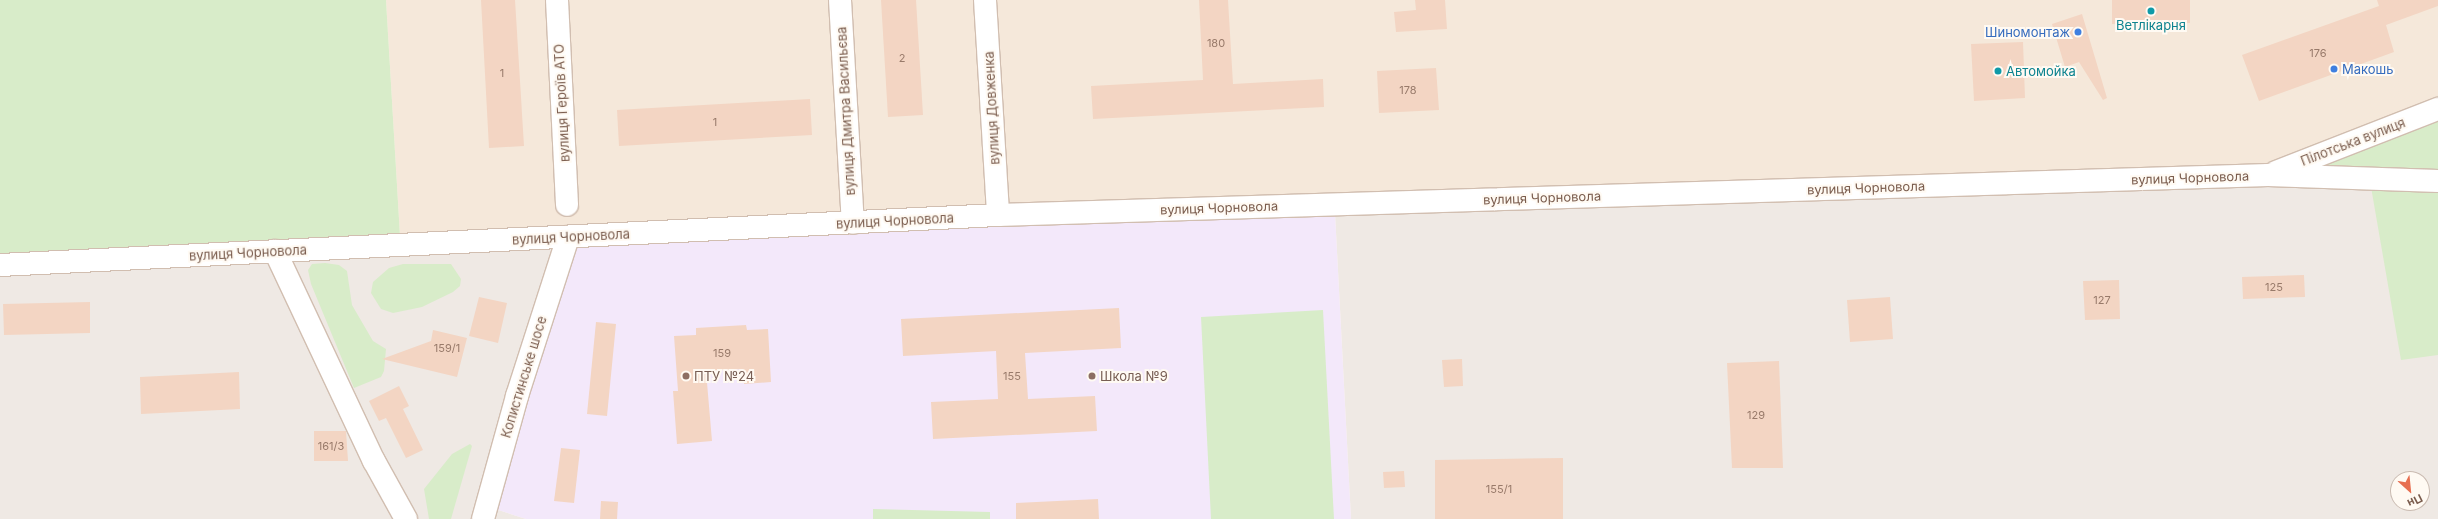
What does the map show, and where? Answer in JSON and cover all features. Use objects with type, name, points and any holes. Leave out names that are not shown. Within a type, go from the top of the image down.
[{"type":"street","name":"вулиця Героїв АТО","points":[[558,0],[567,205]]},
{"type":"street","name":"вулиця Дмитра Васильєва","points":[[840,0],[853,223]]},
{"type":"street","name":"вулиця Довженка","points":[[985,0],[998,215]]},
{"type":"street","name":"Пілотська вулиця","points":[[2268,175],[2438,110]]},
{"type":"street","name":"вулиця Чорновола","points":[[0,265],[998,215],[2268,175],[2438,181]]},
{"type":"street","name":"Копистинське шосе","points":[[483,519],[516,396],[568,237]]},
{"type":"street","points":[[275,251],[374,461],[406,519]]},
{"type":"shaded area","points":[[386,0],[977,0],[989,208],[400,236]]},
{"type":"shaded area","points":[[994,0],[2438,0],[2438,100],[2266,167],[1006,207]]},
{"type":"shaded area","points":[[2267,184],[2438,190],[2438,519],[1351,519],[1335,213]]},
{"type":"shaded area","name":"Школа №9","points":[[1335,213],[1351,519],[526,519],[489,507],[574,245],[999,224]]},
{"type":"shaded area","points":[[557,245],[489,507],[526,519],[0,519],[0,273]]},
{"type":"green space","points":[[0,0],[386,0],[400,236],[0,256]]},
{"type":"green space","points":[[2438,119],[2438,173],[2309,168]]},
{"type":"green space","points":[[2371,187],[2438,190],[2438,355],[2401,360]]},
{"type":"green space","points":[[325,263],[339,265],[347,271],[352,305],[373,341],[386,349],[384,371],[381,377],[354,388],[311,284],[308,270],[312,264]]},
{"type":"green space","points":[[403,264],[451,264],[461,279],[460,286],[453,292],[422,307],[393,313],[381,309],[371,293],[373,282],[389,268]]},
{"type":"green space","points":[[1323,310],[1334,519],[1211,519],[1201,317]]},
{"type":"green space","points":[[470,444],[472,446],[451,519],[429,519],[424,489],[452,454]]},
{"type":"green space","points":[[873,509],[990,512],[990,519],[873,519]]},
{"type":"building","points":[[481,0],[515,0],[524,146],[489,148]]},
{"type":"building","points":[[881,0],[916,0],[923,115],[888,117]]},
{"type":"building","points":[[1199,0],[1228,0],[1233,84],[1323,79],[1324,107],[1093,119],[1091,86],[1203,80]]},
{"type":"building","points":[[1415,0],[1445,0],[1447,29],[1396,32],[1394,12],[1416,10]]},
{"type":"building","name":"Ветлікарня","points":[[2112,0],[2190,0],[2190,23],[2112,24]]},
{"type":"building","points":[[2377,0],[2438,0],[2438,6],[2386,25],[2394,52],[2259,101],[2242,55],[2379,6]]},
{"type":"building","points":[[2082,14],[2107,98],[2103,100],[2079,62],[2065,67],[2052,24]]},
{"type":"building","name":"Автомойка","points":[[2023,42],[2025,98],[1974,101],[1971,44]]},
{"type":"building","points":[[1436,68],[1439,110],[1379,113],[1377,71]]},
{"type":"building","points":[[810,99],[812,135],[619,146],[617,110]]},
{"type":"building","points":[[2304,275],[2305,297],[2243,299],[2242,277]]},
{"type":"building","points":[[2119,280],[2120,319],[2085,320],[2083,281]]},
{"type":"building","points":[[479,297],[507,303],[498,343],[469,336]]},
{"type":"building","points":[[1890,297],[1893,339],[1850,342],[1847,300]]},
{"type":"building","points":[[90,302],[90,333],[4,335],[3,304]]},
{"type":"building","points":[[1119,308],[1121,348],[1025,353],[1028,399],[1095,396],[1097,431],[933,439],[931,402],[998,399],[996,351],[903,356],[901,319]]},
{"type":"building","points":[[596,322],[616,324],[607,416],[587,414]]},
{"type":"building","points":[[746,325],[747,330],[768,329],[771,382],[744,384],[743,369],[706,371],[712,441],[677,444],[673,391],[678,391],[674,336],[696,335],[696,328]]},
{"type":"building","points":[[433,330],[467,338],[457,377],[382,359],[431,341]]},
{"type":"building","points":[[1462,359],[1463,386],[1444,387],[1442,360]]},
{"type":"building","points":[[1779,361],[1783,468],[1732,468],[1727,363]]},
{"type":"building","points":[[239,372],[240,409],[141,414],[140,377]]},
{"type":"building","points":[[399,386],[409,406],[403,409],[423,450],[406,458],[386,418],[379,421],[369,401]]},
{"type":"building","points":[[314,431],[346,431],[348,461],[314,461]]},
{"type":"building","points":[[561,448],[580,450],[574,503],[554,501]]},
{"type":"building","points":[[1563,458],[1563,519],[1435,519],[1435,460]]},
{"type":"building","points":[[1404,471],[1405,487],[1384,488],[1383,472]]},
{"type":"building","points":[[1098,499],[1099,519],[1016,519],[1016,503]]},
{"type":"building","points":[[601,501],[618,502],[617,519],[600,519]]},
{"type":"place","name":"Ветлікарня","points":[[2151,11]]},
{"type":"place","name":"Шиномонтаж","points":[[2078,32]]},
{"type":"place","name":"Макошь","points":[[2334,69]]},
{"type":"place","name":"Автомойка","points":[[1998,71]]},
{"type":"place","name":"ПТУ №24","points":[[686,376]]},
{"type":"place","name":"Школа №9","points":[[1092,376]]}]
